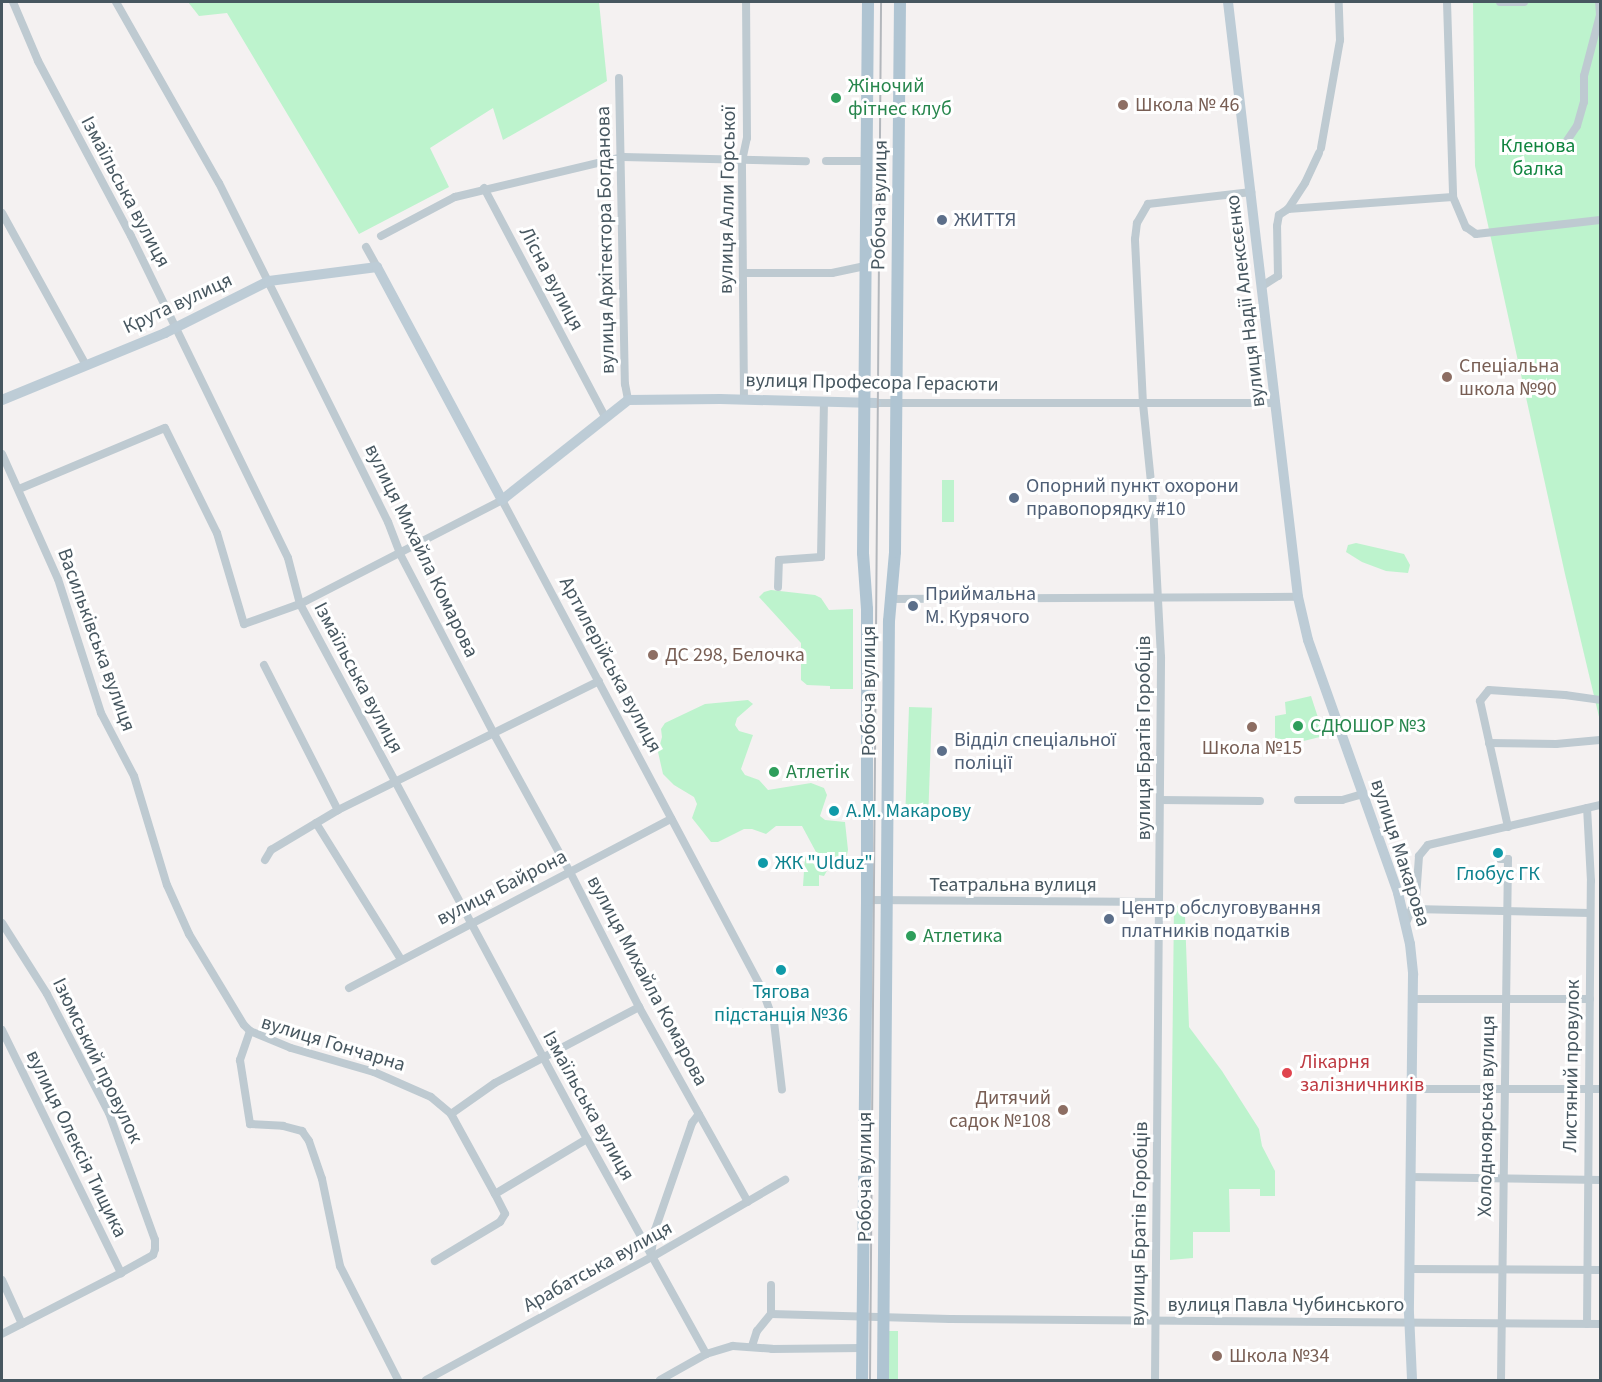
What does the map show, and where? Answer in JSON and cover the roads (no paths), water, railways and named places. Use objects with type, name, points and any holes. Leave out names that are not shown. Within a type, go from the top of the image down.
[{"type":"main road","name":"Робоча вулиця","points":[[862,1380],[867,900],[867,609],[863,553],[871,403],[866,267],[868,2]]},
{"type":"main road","name":"Робоча вулиця","points":[[883,1380],[890,599],[895,552],[900,2]]},
{"type":"street","name":"Ізмаїльська вулиця","points":[[13,2],[38,61],[177,327],[288,558],[300,604],[586,1139],[706,1354]]},
{"type":"street","name":"вулиця Михайла Комарова","points":[[116,2],[219,183],[388,522],[400,554],[639,1006],[748,1202]]},
{"type":"street","name":"вулиця Алли Горської","points":[[744,399],[742,161],[747,138],[746,2]]},
{"type":"street","name":"вулиця Надії Алексєєнко","points":[[1228,2],[1298,597]]},
{"type":"street","points":[[1262,286],[1278,276],[1277,226],[1279,215],[1288,209],[1305,183],[1320,150],[1340,40],[1339,2]]},
{"type":"street","points":[[1447,2],[1452,197],[1459,207],[1466,227],[1476,234],[1600,220]]},
{"type":"street","points":[[1500,2],[1524,2]]},
{"type":"street","points":[[1564,145],[1577,126],[1584,102],[1584,76],[1600,15],[1599,2]]},
{"type":"street","name":"вулиця Архітектора Богданова","points":[[619,78],[623,157],[625,384],[628,400]]},
{"type":"street","points":[[381,236],[455,197],[484,188],[623,157],[806,161]]},
{"type":"street","points":[[826,161],[866,161]]},
{"type":"street","name":"Лісна вулиця","points":[[484,188],[606,418]]},
{"type":"street","name":"вулиця Братів Горобців","points":[[1155,1380],[1160,902],[1160,597],[1143,404],[1135,239],[1142,211],[1148,204],[1155,201],[1251,192]]},
{"type":"street","points":[[1288,209],[1452,197]]},
{"type":"street","points":[[2,213],[86,365]]},
{"type":"street","points":[[366,247],[377,267]]},
{"type":"street","name":"Крута вулиця","points":[[2,400],[177,327],[269,281],[377,267]]},
{"type":"street","name":"Артилерійська вулиця","points":[[377,267],[762,989],[774,1022],[782,1090]]},
{"type":"street","points":[[743,273],[839,273],[866,267]]},
{"type":"street","name":"вулиця Професора Герасюти","points":[[628,400],[744,399],[871,403],[1276,403]]},
{"type":"street","points":[[19,489],[165,428],[217,533],[244,624],[300,604],[502,500],[628,400]]},
{"type":"street","points":[[778,587],[779,560],[820,559],[822,556],[824,402]]},
{"type":"street","name":"Васильківська вулиця","points":[[2,454],[58,579],[101,712],[134,776],[168,885],[189,934],[244,1025],[250,1030]]},
{"type":"street","points":[[890,599],[1298,597]]},
{"type":"street","name":"вулиця Макарова","points":[[1298,597],[1311,650],[1398,893],[1412,959],[1410,1269],[1412,1380]]},
{"type":"street","points":[[264,665],[338,810]]},
{"type":"street","points":[[265,860],[271,850],[338,810],[599,681]]},
{"type":"street","points":[[1508,827],[1480,701],[1489,690],[1565,695],[1600,700]]},
{"type":"street","points":[[1489,743],[1556,744],[1600,740]]},
{"type":"street","points":[[1298,800],[1342,800],[1363,794]]},
{"type":"street","points":[[1160,800],[1260,801]]},
{"type":"street","points":[[1406,923],[1416,898],[1417,861],[1428,845],[1600,805]]},
{"type":"street","name":"Листяний провулок","points":[[1587,808],[1591,881],[1587,1324]]},
{"type":"street","name":"вулиця Байрона","points":[[349,988],[400,958],[671,819]]},
{"type":"street","points":[[316,823],[400,958]]},
{"type":"street","name":"Холодноярська вулиця","points":[[1500,859],[1508,859],[1501,1380]]},
{"type":"street","name":"Театральна вулиця","points":[[867,900],[1160,902]]},
{"type":"street","points":[[1413,909],[1590,913]]},
{"type":"street","name":"Ізюмський провулок","points":[[2,923],[47,994],[109,1113],[154,1240],[153,1255],[121,1273]]},
{"type":"street","points":[[1412,999],[1590,999]]},
{"type":"street","points":[[451,1113],[495,1083],[639,1006]]},
{"type":"street","name":"вулиця Олексія Тищика","points":[[2,1030],[121,1273]]},
{"type":"street","name":"вулиця Гончарна","points":[[398,1380],[340,1266],[322,1179],[309,1141],[302,1131],[283,1126],[250,1124],[240,1060],[249,1042],[250,1030],[313,1056],[374,1072],[403,1083],[431,1097],[451,1113],[505,1214],[500,1222],[435,1261]]},
{"type":"street","points":[[1411,1089],[1600,1089]]},
{"type":"street","name":"вулиця Михайла Комарова","points":[[651,1256],[655,1230],[692,1123],[699,1114]]},
{"type":"street","points":[[495,1194],[586,1139]]},
{"type":"street","points":[[1411,1177],[1600,1180]]},
{"type":"street","name":"Арабатська вулиця","points":[[426,1380],[437,1378],[786,1180]]},
{"type":"street","points":[[1410,1269],[1600,1270]]},
{"type":"street","points":[[2,1334],[121,1273]]},
{"type":"street","points":[[2,1280],[22,1324]]},
{"type":"street","points":[[752,1346],[757,1331],[771,1314],[771,1285]]},
{"type":"street","name":"вулиця Павла Чубинського","points":[[771,1314],[863,1318],[1600,1324]]},
{"type":"street","points":[[660,1380],[706,1354],[733,1346],[772,1349],[863,1348]]},
{"type":"tram line","points":[[870,1380],[881,2]]},
{"type":"place","name":"Жіночий фітнес клуб","points":[[836,98]]},
{"type":"place","name":"Школа № 46","points":[[1123,105]]},
{"type":"place","name":"ЖИТТЯ","points":[[942,220]]},
{"type":"place","name":"Спеціальна школа №90","points":[[1447,377]]},
{"type":"place","name":"Опорний пункт охорони правопорядку #10","points":[[1014,498]]},
{"type":"place","name":"Приймальна М. Курячого","points":[[913,606]]},
{"type":"place","name":"ДС 298, Белочка","points":[[653,655]]},
{"type":"place","name":"СДЮШОР №3","points":[[1298,726]]},
{"type":"place","name":"Школа №15","points":[[1252,727]]},
{"type":"place","name":"Відділ спеціальної поліції","points":[[942,751]]},
{"type":"place","name":"Атлетік","points":[[774,772]]},
{"type":"place","name":"А.М. Макарову","points":[[834,811]]},
{"type":"place","name":"Глобус ГК","points":[[1498,853]]},
{"type":"place","name":"ЖК \"Ulduz\"","points":[[763,863]]},
{"type":"place","name":"Центр обслуговування платників податків","points":[[1109,919]]},
{"type":"place","name":"Атлетика","points":[[911,936]]},
{"type":"place","name":"Тягова пiдстанцiя №36","points":[[781,970]]},
{"type":"place","name":"Лікарня залізничників","points":[[1287,1073]]},
{"type":"place","name":"Дитячий садок №108","points":[[1063,1110]]},
{"type":"place","name":"Школа №34","points":[[1217,1356]]},
{"type":"park label","name":"Кленова балка","points":[[1538,158]]}]
